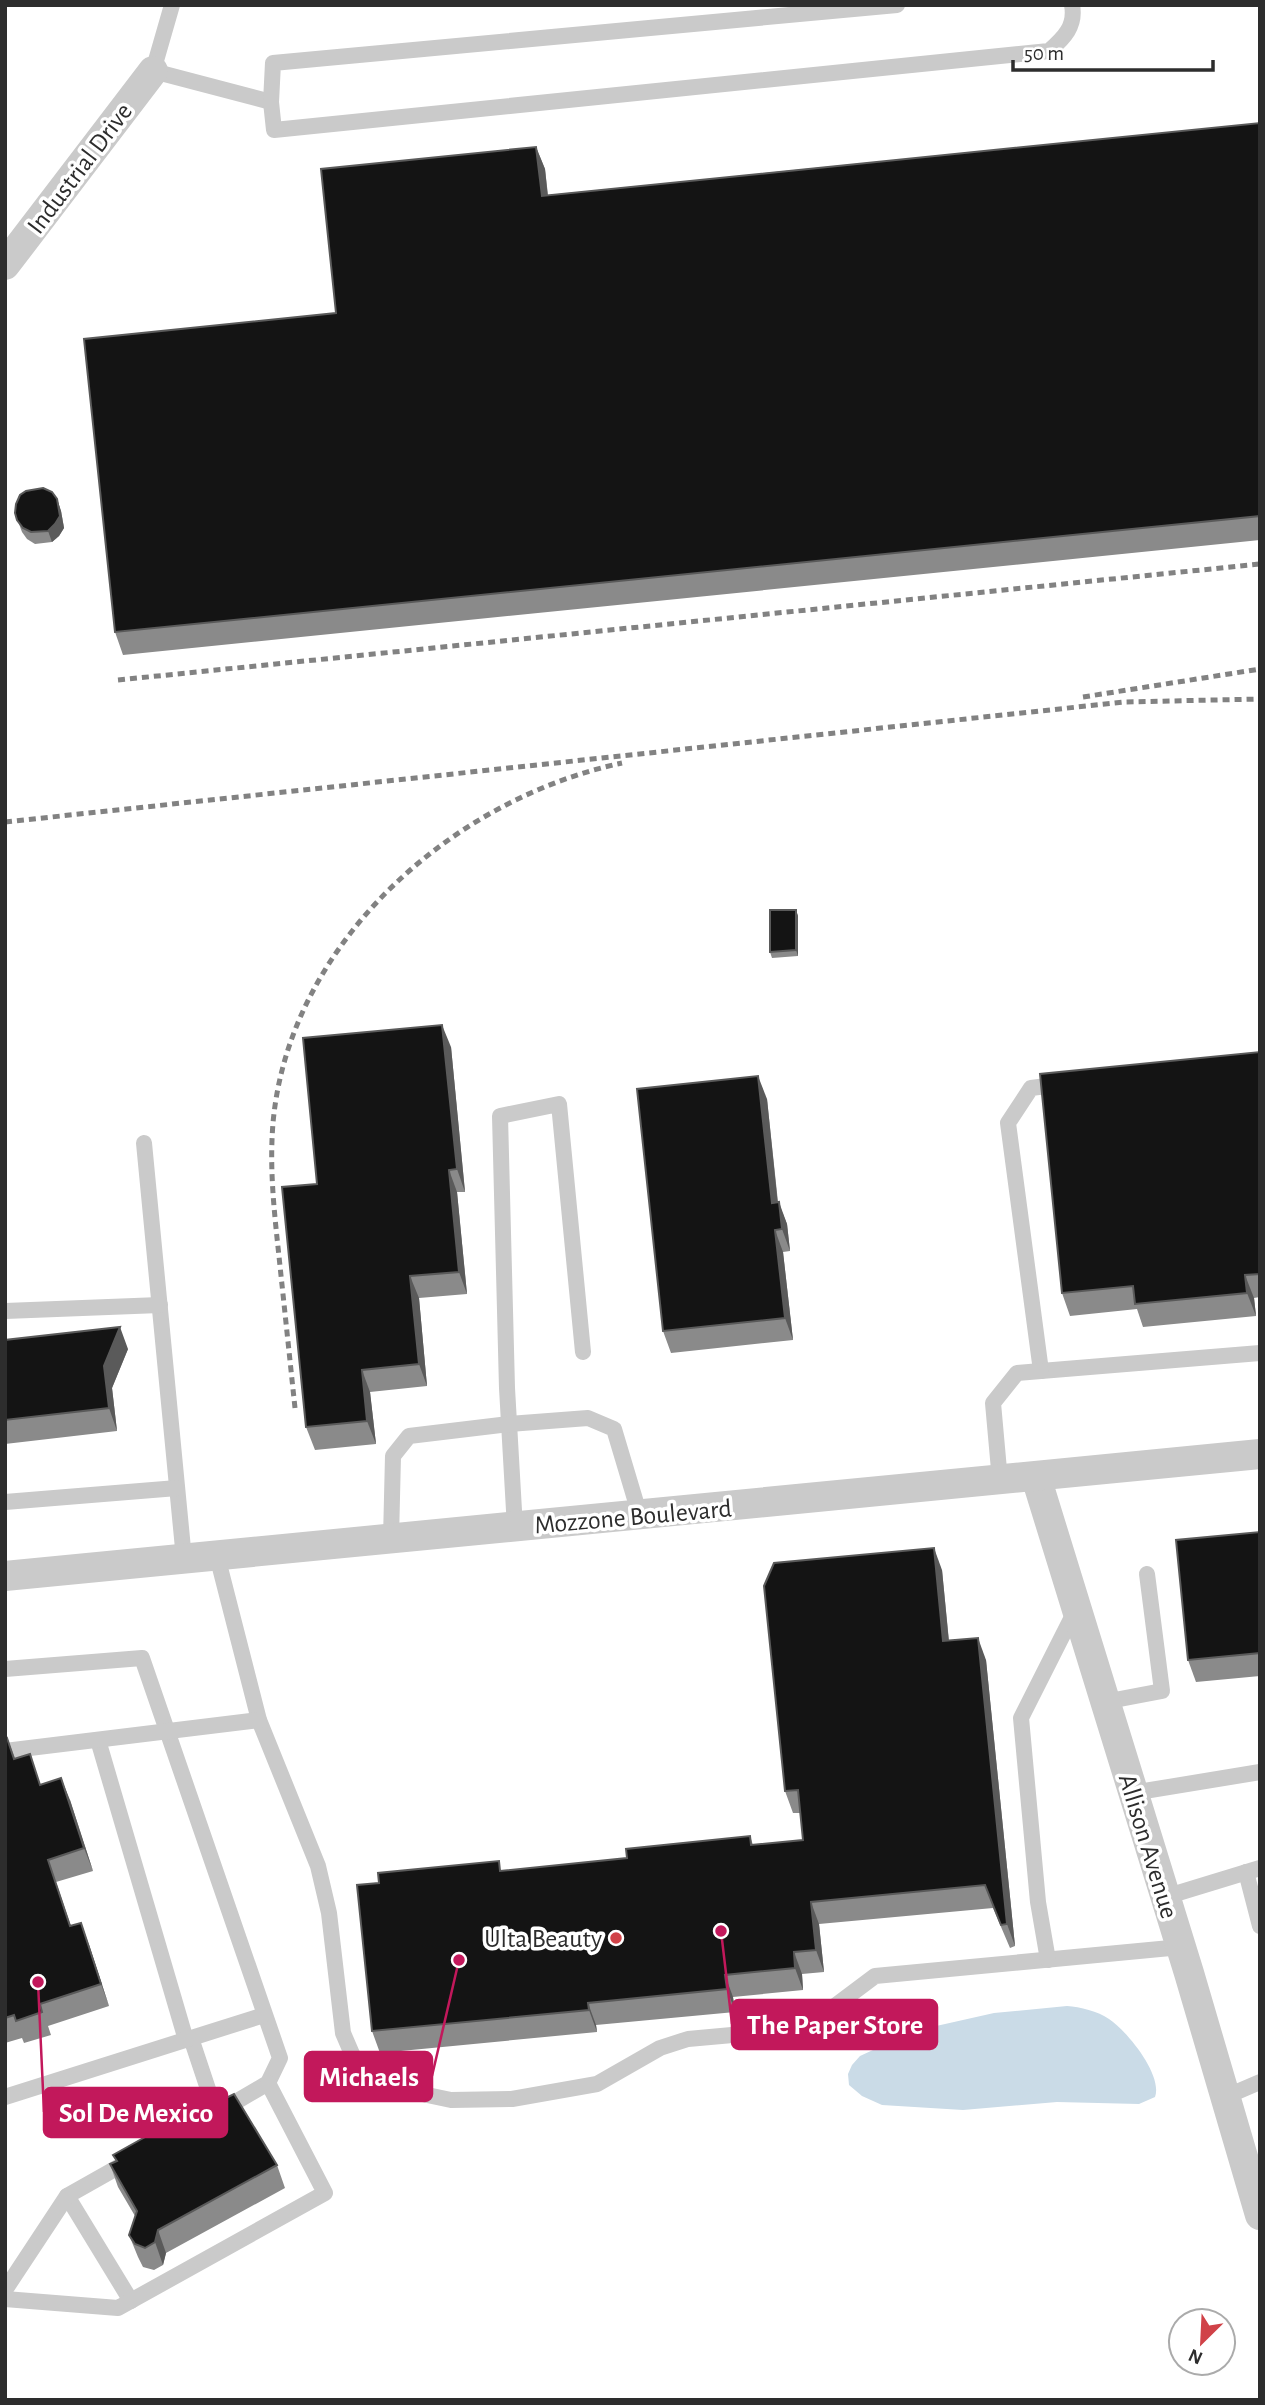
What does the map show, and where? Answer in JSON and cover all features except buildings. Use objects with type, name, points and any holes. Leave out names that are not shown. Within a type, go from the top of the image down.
[{"type":"street","name":"Industrial Drive","points":[[5,265],[153,71]]},
{"type":"street","name":"Mozzone Boulevard","points":[[5,1576],[1260,1454]]},
{"type":"street","name":"Allison Avenue","points":[[1036,1477],[1181,1947],[1260,2215]]},
{"type":"lane","points":[[172,5],[153,71],[271,102]]},
{"type":"lane","points":[[897,5],[273,62],[271,102],[274,130],[1049,51],[1066,36],[1074,17],[1072,5]]},
{"type":"lane","points":[[1041,1371],[1008,1123],[1031,1088],[1085,1082]]},
{"type":"lane","points":[[514,1528],[500,1116],[559,1104],[583,1352]]},
{"type":"lane","points":[[144,1143],[184,1559]]},
{"type":"lane","points":[[5,1311],[160,1305]]},
{"type":"lane","points":[[1000,1481],[993,1403],[1017,1373],[1260,1353]]},
{"type":"lane","points":[[391,1539],[393,1456],[409,1436],[509,1424],[588,1418],[614,1429],[640,1516]]},
{"type":"lane","points":[[5,1502],[177,1488]]},
{"type":"lane","points":[[217,1556],[259,1720],[318,1866],[329,1913],[343,2033],[352,2054],[367,2072],[413,2092],[451,2100],[512,2099],[597,2084],[660,2048],[688,2039],[810,2028],[875,1976],[1181,1947]]},
{"type":"lane","points":[[1104,1702],[1162,1691],[1147,1574]]},
{"type":"lane","points":[[1048,1960],[1038,1902],[1021,1718],[1076,1609]]},
{"type":"lane","points":[[5,1669],[142,1658],[280,2058],[268,2083],[211,2116],[99,1740]]},
{"type":"lane","points":[[5,1751],[259,1720]]},
{"type":"lane","points":[[1132,1793],[1260,1772]]},
{"type":"lane","points":[[1165,1897],[1253,1870],[1260,1926]]},
{"type":"lane","points":[[5,2097],[264,2015]]},
{"type":"lane","points":[[1225,2097],[1260,2082]]},
{"type":"lane","points":[[5,2299],[118,2308],[325,2193],[268,2083]]},
{"type":"lane","points":[[5,2290],[67,2196],[147,2151]]},
{"type":"lane","points":[[67,2196],[131,2301]]},
{"type":"water","points":[[1067,2006],[1100,2014],[1125,2033],[1149,2066],[1154,2077],[1155,2097],[1139,2104],[1057,2102],[963,2110],[882,2105],[862,2096],[849,2085],[848,2074],[860,2056],[914,2031],[994,2013]]},
{"type":"railway","points":[[118,680],[1260,564]]},
{"type":"railway","points":[[1083,697],[1260,669]]},
{"type":"railway","points":[[5,822],[1124,702],[1260,699]]},
{"type":"railway","points":[[295,1408],[275,1213],[272,1141],[286,1057],[310,996],[346,939],[390,889],[441,845],[498,809],[559,781],[622,763]]},
{"type":"place","name":"The Paper Store","points":[[721,1931]]},
{"type":"place","name":"Ulta Beauty","points":[[616,1938]]},
{"type":"place","name":"Michaels","points":[[459,1960]]},
{"type":"place","name":"Sol De Mexico","points":[[38,1982]]}]
